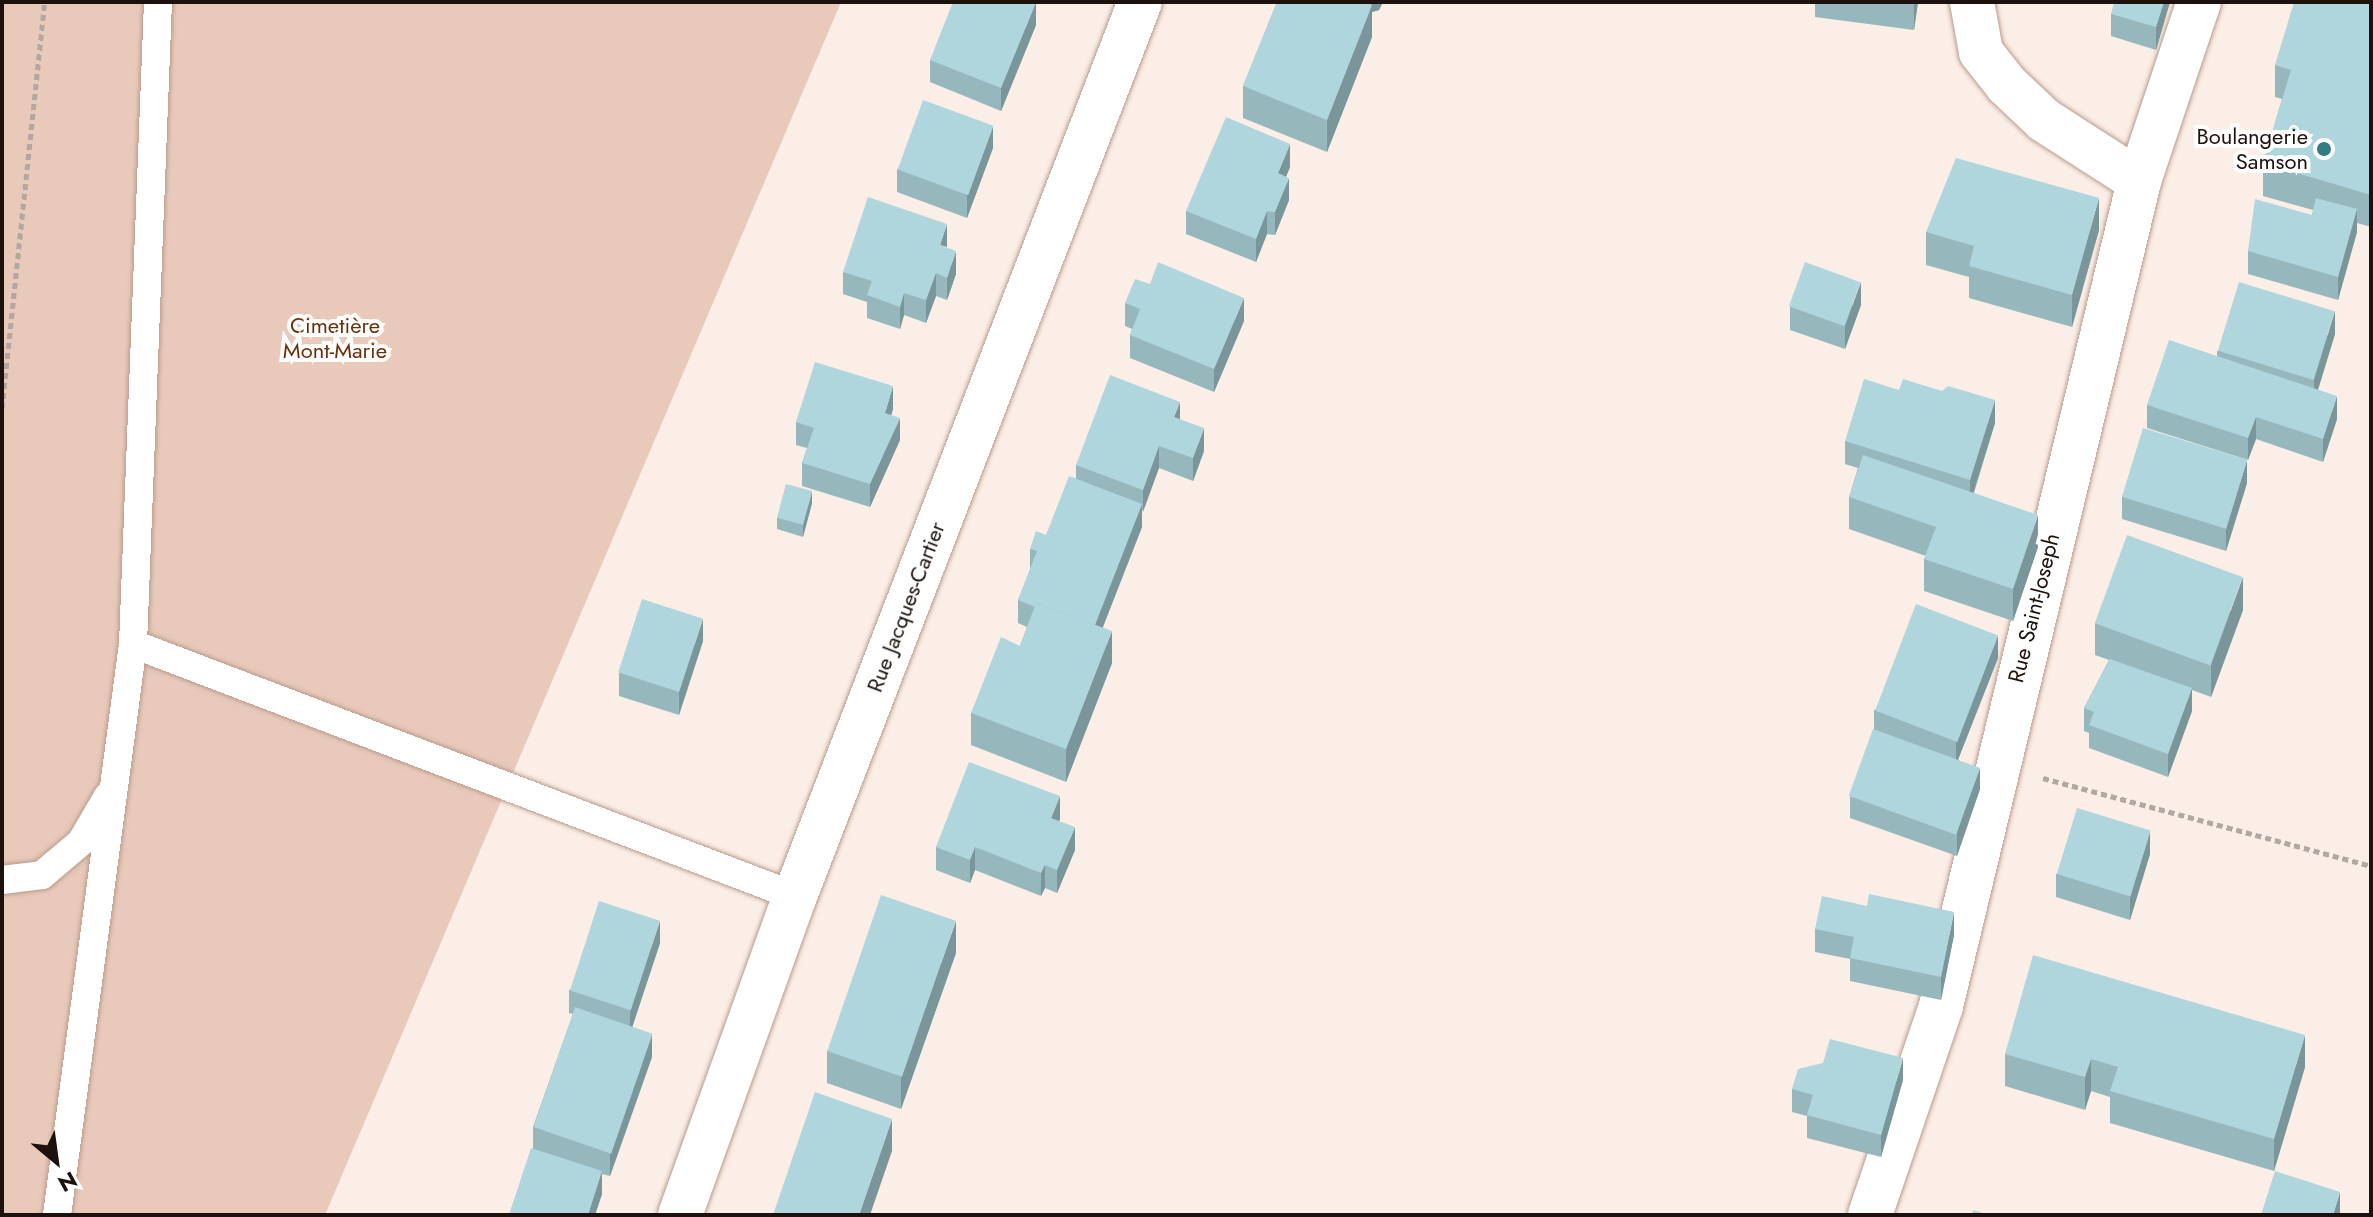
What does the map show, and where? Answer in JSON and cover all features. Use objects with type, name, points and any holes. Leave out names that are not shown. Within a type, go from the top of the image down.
[{"type":"street","name":"Rue Jacques-Cartier","points":[[680,1215],[795,896],[1140,2]]},
{"type":"street","points":[[1972,2],[1981,52],[2007,85],[2044,120],[2139,181]]},
{"type":"street","name":"Rue Saint-Joseph","points":[[1870,1215],[1941,1006],[1995,766],[2139,181],[2199,2]]},
{"type":"lane","points":[[57,1215],[133,644],[158,2]]},
{"type":"lane","points":[[133,644],[795,896]]},
{"type":"lane","points":[[2,880],[42,875],[81,842],[114,785]]},
{"type":"path","points":[[2,408],[45,2]]},
{"type":"path","points":[[1995,766],[2371,866]]},
{"type":"green space","name":"Cimetière Mont-Marie","points":[[2,2],[841,2],[325,1215],[2,1215]]},
{"type":"building","points":[[953,2],[1036,2],[1001,88],[930,60]]},
{"type":"building","points":[[1277,2],[1366,2],[1372,5],[1327,120],[1243,86]]},
{"type":"building","points":[[2114,2],[2164,2],[2156,27],[2111,14]]},
{"type":"building","name":"Boulangerie Samson","points":[[2294,2],[2371,2],[2371,195],[2263,163],[2291,70],[2275,65]]},
{"type":"building","points":[[923,100],[993,126],[968,195],[898,170]]},
{"type":"building","points":[[1226,117],[1290,144],[1278,173],[1289,178],[1275,212],[1267,211],[1256,239],[1186,211]]},
{"type":"building","points":[[1956,158],[2099,198],[2072,295],[1969,266],[1974,246],[1926,232]]},
{"type":"building","points":[[868,197],[947,224],[940,245],[956,251],[947,278],[936,273],[926,300],[904,293],[900,307],[867,295],[872,281],[843,272]]},
{"type":"building","points":[[2316,198],[2357,209],[2338,277],[2248,251],[2255,199],[2312,215]]},
{"type":"building","points":[[1158,262],[1244,298],[1214,369],[1130,335],[1140,309],[1125,303],[1135,279],[1150,284]]},
{"type":"building","points":[[1805,262],[1860,282],[1844,326],[1789,306]]},
{"type":"building","points":[[2239,282],[2335,311],[2314,380],[2218,351]]},
{"type":"building","points":[[2169,340],[2337,396],[2323,439],[2256,417],[2248,438],[2147,405]]},
{"type":"building","points":[[815,362],[893,386],[885,413],[900,418],[870,484],[802,463],[814,428],[796,422]]},
{"type":"building","points":[[1110,375],[1180,402],[1174,417],[1204,428],[1193,458],[1159,446],[1143,490],[1076,465]]},
{"type":"building","points":[[1864,379],[1899,390],[1903,379],[1942,391],[1948,386],[1995,400],[1970,480],[1845,441]]},
{"type":"building","points":[[2143,428],[2247,460],[2226,529],[2122,497]]},
{"type":"building","points":[[1863,455],[2038,515],[2013,589],[1924,559],[1936,527],[1849,497]]},
{"type":"building","points":[[1069,476],[1142,504],[1095,625],[1036,603],[1035,607],[1018,600],[1037,551],[1030,549],[1036,531],[1046,535]]},
{"type":"building","points":[[786,484],[812,491],[803,525],[777,518]]},
{"type":"building","points":[[2127,535],[2243,577],[2210,665],[2095,623]]},
{"type":"building","points":[[642,599],[703,619],[679,692],[618,672]]},
{"type":"building","points":[[1036,603],[1112,631],[1066,749],[971,713],[1001,637],[1020,646]]},
{"type":"building","points":[[1916,604],[1998,636],[1957,742],[1875,710]]},
{"type":"building","points":[[2110,659],[2192,688],[2168,754],[2089,725],[2094,712],[2084,708]]},
{"type":"building","points":[[1873,729],[1980,768],[1956,835],[1849,796]]},
{"type":"building","points":[[969,762],[1060,796],[1051,818],[1075,827],[1057,870],[1045,865],[1041,873],[975,847],[970,860],[936,847]]},
{"type":"building","points":[[2077,808],[2151,831],[2130,896],[2057,874]]},
{"type":"building","points":[[1869,894],[1954,912],[1941,977],[1850,958],[1854,937],[1815,929],[1822,896],[1867,906]]},
{"type":"building","points":[[881,895],[956,921],[902,1077],[827,1051]]},
{"type":"building","points":[[599,901],[660,921],[631,1010],[570,990]]},
{"type":"building","points":[[2033,955],[2305,1035],[2274,1139],[2110,1091],[2118,1067],[2091,1059],[2085,1077],[2005,1054]]},
{"type":"building","points":[[575,1007],[653,1034],[611,1154],[534,1127]]},
{"type":"building","points":[[1830,1039],[1903,1058],[1881,1135],[1807,1115],[1813,1095],[1792,1089],[1798,1069],[1823,1063]]},
{"type":"building","points":[[815,1092],[892,1119],[859,1215],[773,1215]]},
{"type":"building","points":[[531,1148],[602,1171],[588,1215],[509,1215]]},
{"type":"building","points":[[2275,1171],[2340,1192],[2333,1215],[2261,1215]]},
{"type":"building","points":[[1973,1210],[1989,1215],[1972,1215]]},
{"type":"place","name":"Boulangerie Samson","points":[[2324,149]]}]
